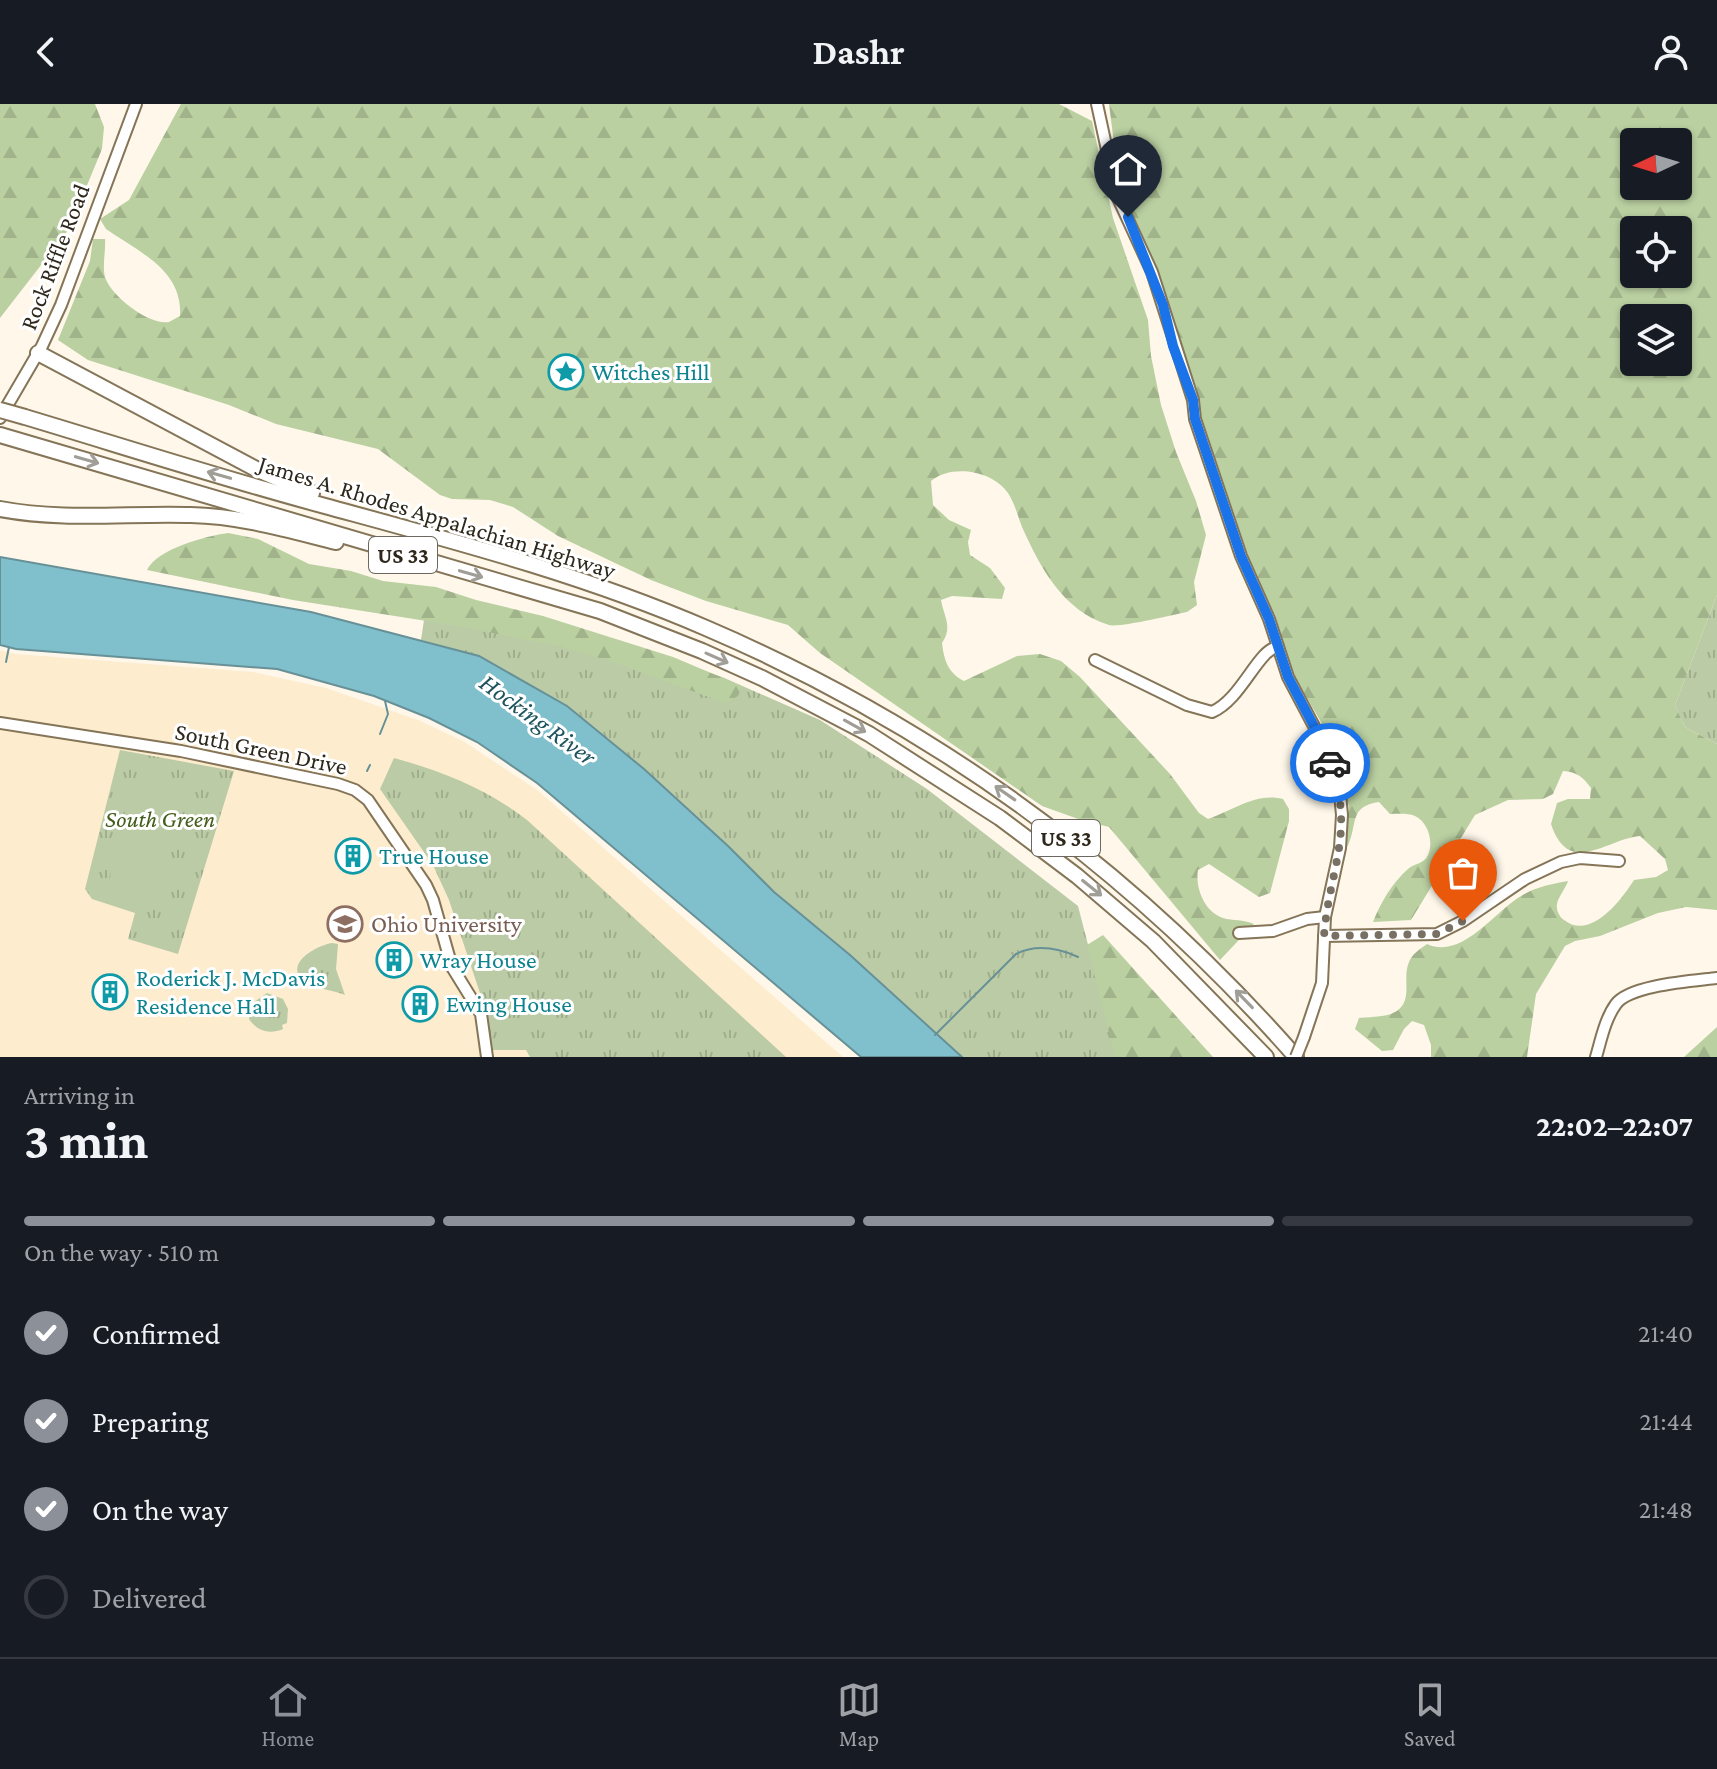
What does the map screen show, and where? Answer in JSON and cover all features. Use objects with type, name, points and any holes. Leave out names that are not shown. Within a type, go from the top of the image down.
[{"type":"highway","points":[[38,353],[258,470],[356,513]]},
{"type":"highway","name":"James A. Rhodes Appalachian Highway","points":[[0,410],[480,549],[612,592],[705,627],[815,679],[990,782],[1092,859],[1191,947],[1296,1057]]},
{"type":"highway","name":"James A. Rhodes Appalachian Highway","points":[[6,437],[555,597],[627,622],[762,678],[869,734],[965,794],[1077,876],[1153,941],[1266,1057]]},
{"type":"highway","points":[[0,509],[35,516],[191,515],[227,518],[340,543],[379,548]]},
{"type":"highway","points":[[1247,1035],[1259,1057]]},
{"type":"street","name":"Rock Riffle Road","points":[[0,418],[38,353],[71,282],[136,104]]},
{"type":"street","points":[[1097,104],[1117,196],[1152,272],[1241,556],[1288,677],[1317,732],[1340,794],[1340,848],[1325,917],[1322,983],[1296,1057]]},
{"type":"street","points":[[1095,660],[1187,705],[1212,712],[1230,702],[1261,657],[1271,648],[1278,647]]},
{"type":"street","name":"South Green Drive","points":[[0,723],[90,735],[210,757],[338,784],[362,794],[433,900],[452,967],[481,1014],[487,1057]]},
{"type":"street","points":[[1324,936],[1437,934],[1463,921],[1525,879],[1561,862],[1580,858],[1619,861]]},
{"type":"street","points":[[1239,933],[1273,931],[1307,919],[1325,917]]},
{"type":"street","points":[[1596,1057],[1607,1023],[1620,999],[1667,985],[1717,978]]},
{"type":"shaded area","name":"Ohio University","points":[[0,650],[16,654],[253,672],[326,688],[418,720],[463,741],[537,790],[843,1057],[0,1057]]},
{"type":"green space","points":[[0,104],[95,104],[104,127],[102,149],[69,229],[0,318]]},
{"type":"green space","points":[[181,104],[1059,104],[1092,121],[1113,218],[1148,320],[1151,356],[1161,405],[1206,535],[1194,582],[1197,605],[1187,612],[1123,625],[1109,625],[1093,618],[1066,598],[1045,572],[1010,497],[1001,485],[971,472],[949,472],[931,481],[933,505],[949,520],[971,530],[968,542],[970,555],[990,568],[1005,588],[1002,599],[952,596],[941,600],[947,627],[942,643],[944,655],[951,670],[964,681],[1017,656],[1040,654],[1061,661],[1080,677],[1170,774],[1199,813],[1208,819],[1254,800],[1283,799],[1289,809],[1289,821],[1270,893],[1259,897],[1209,864],[1198,870],[1200,891],[1206,905],[1216,915],[1254,924],[1220,960],[1109,827],[1042,806],[820,653],[788,625],[706,601],[651,580],[558,536],[513,507],[490,500],[452,499],[440,495],[378,449],[276,424],[229,405],[88,360],[58,340],[90,261],[93,239],[105,239],[105,277],[114,292],[131,308],[161,322],[169,322],[180,316],[179,300],[167,274],[106,229],[100,219],[129,200]]},
{"type":"green space","points":[[1109,104],[1717,104],[1717,595],[1675,705],[1685,727],[1717,744],[1717,910],[1686,907],[1658,913],[1565,946],[1536,994],[1527,1057],[1431,1057],[1431,1045],[1424,1025],[1412,1021],[1393,1050],[1382,1051],[1355,1029],[1359,1018],[1387,1015],[1399,1010],[1406,998],[1409,962],[1427,944],[1453,946],[1477,932],[1521,896],[1538,888],[1568,881],[1558,901],[1558,913],[1574,925],[1595,922],[1614,907],[1634,880],[1656,877],[1668,870],[1665,859],[1640,836],[1590,851],[1568,849],[1551,824],[1557,803],[1568,799],[1590,799],[1591,788],[1579,776],[1563,771],[1553,794],[1543,799],[1508,800],[1475,815],[1411,920],[1373,922],[1397,880],[1426,858],[1430,850],[1429,833],[1420,819],[1406,814],[1390,814],[1379,802],[1362,808],[1358,813],[1345,851],[1349,806],[1321,722],[1292,673],[1277,622],[1232,519],[1161,282],[1120,190]]},
{"type":"green space","points":[[228,533],[258,539],[309,564],[351,571],[383,581],[436,587],[543,616],[673,657],[742,686],[738,696],[725,703],[610,661],[558,646],[452,625],[293,600],[147,570],[171,550],[195,540]]},
{"type":"green space","points":[[1717,595],[1717,744],[1685,727],[1675,705]]},
{"type":"green space","points":[[424,620],[606,637],[722,677],[820,720],[927,789],[1078,906],[1117,1057],[962,1057],[850,955],[774,892],[680,801],[567,707],[479,656],[421,640]]},
{"type":"green space","name":"South Green","points":[[120,750],[234,771],[178,954],[128,939],[135,913],[92,899],[85,889]]},
{"type":"green space","points":[[394,758],[464,782],[527,820],[786,1057],[530,1057],[526,1050],[491,1050],[487,1014],[449,900],[433,865],[380,789]]},
{"type":"green space","points":[[132,782],[183,794],[157,906],[106,894]]},
{"type":"green space","points":[[1103,935],[1213,1057],[1115,1057],[1087,945]]},
{"type":"green space","points":[[332,943],[338,944],[336,969],[345,995],[308,983],[297,970],[309,953]]},
{"type":"green space","points":[[267,993],[283,999],[288,1009],[287,1023],[282,1025],[283,1029],[273,1032],[264,1031],[249,1019],[251,1004]]},
{"type":"green space","points":[[1717,1027],[1717,1057],[1684,1057]]},
{"type":"water","name":"Hocking River","points":[[0,557],[311,612],[479,656],[567,706],[644,769],[774,892],[850,955],[962,1057],[861,1057],[537,783],[477,742],[429,718],[374,696],[277,669],[16,649],[0,645]]},
{"type":"waterway","points":[[6,662],[9,647]]},
{"type":"waterway","points":[[380,734],[388,714],[385,701]]},
{"type":"waterway","points":[[367,771],[370,765]]},
{"type":"waterway","points":[[935,1035],[1016,954],[1047,948],[1078,957]]},
{"type":"way so far","points":[[1330,763],[1340,794],[1342,831],[1324,936],[1437,934],[1463,921]]},
{"type":"place","name":"Witches Hill","points":[[566,372]]},
{"type":"place","name":"True House","points":[[353,856]]},
{"type":"place","name":"Ohio University","points":[[345,924]]},
{"type":"place","name":"Wray House","points":[[394,960]]},
{"type":"place","name":"Roderick J. McDavis Residence Hall","points":[[110,992]]},
{"type":"place","name":"Ewing House","points":[[420,1004]]},
{"type":"route","points":[[1128,217],[1163,305],[1173,346],[1193,400],[1195,419],[1241,556],[1269,619],[1288,677],[1330,763]]}]
